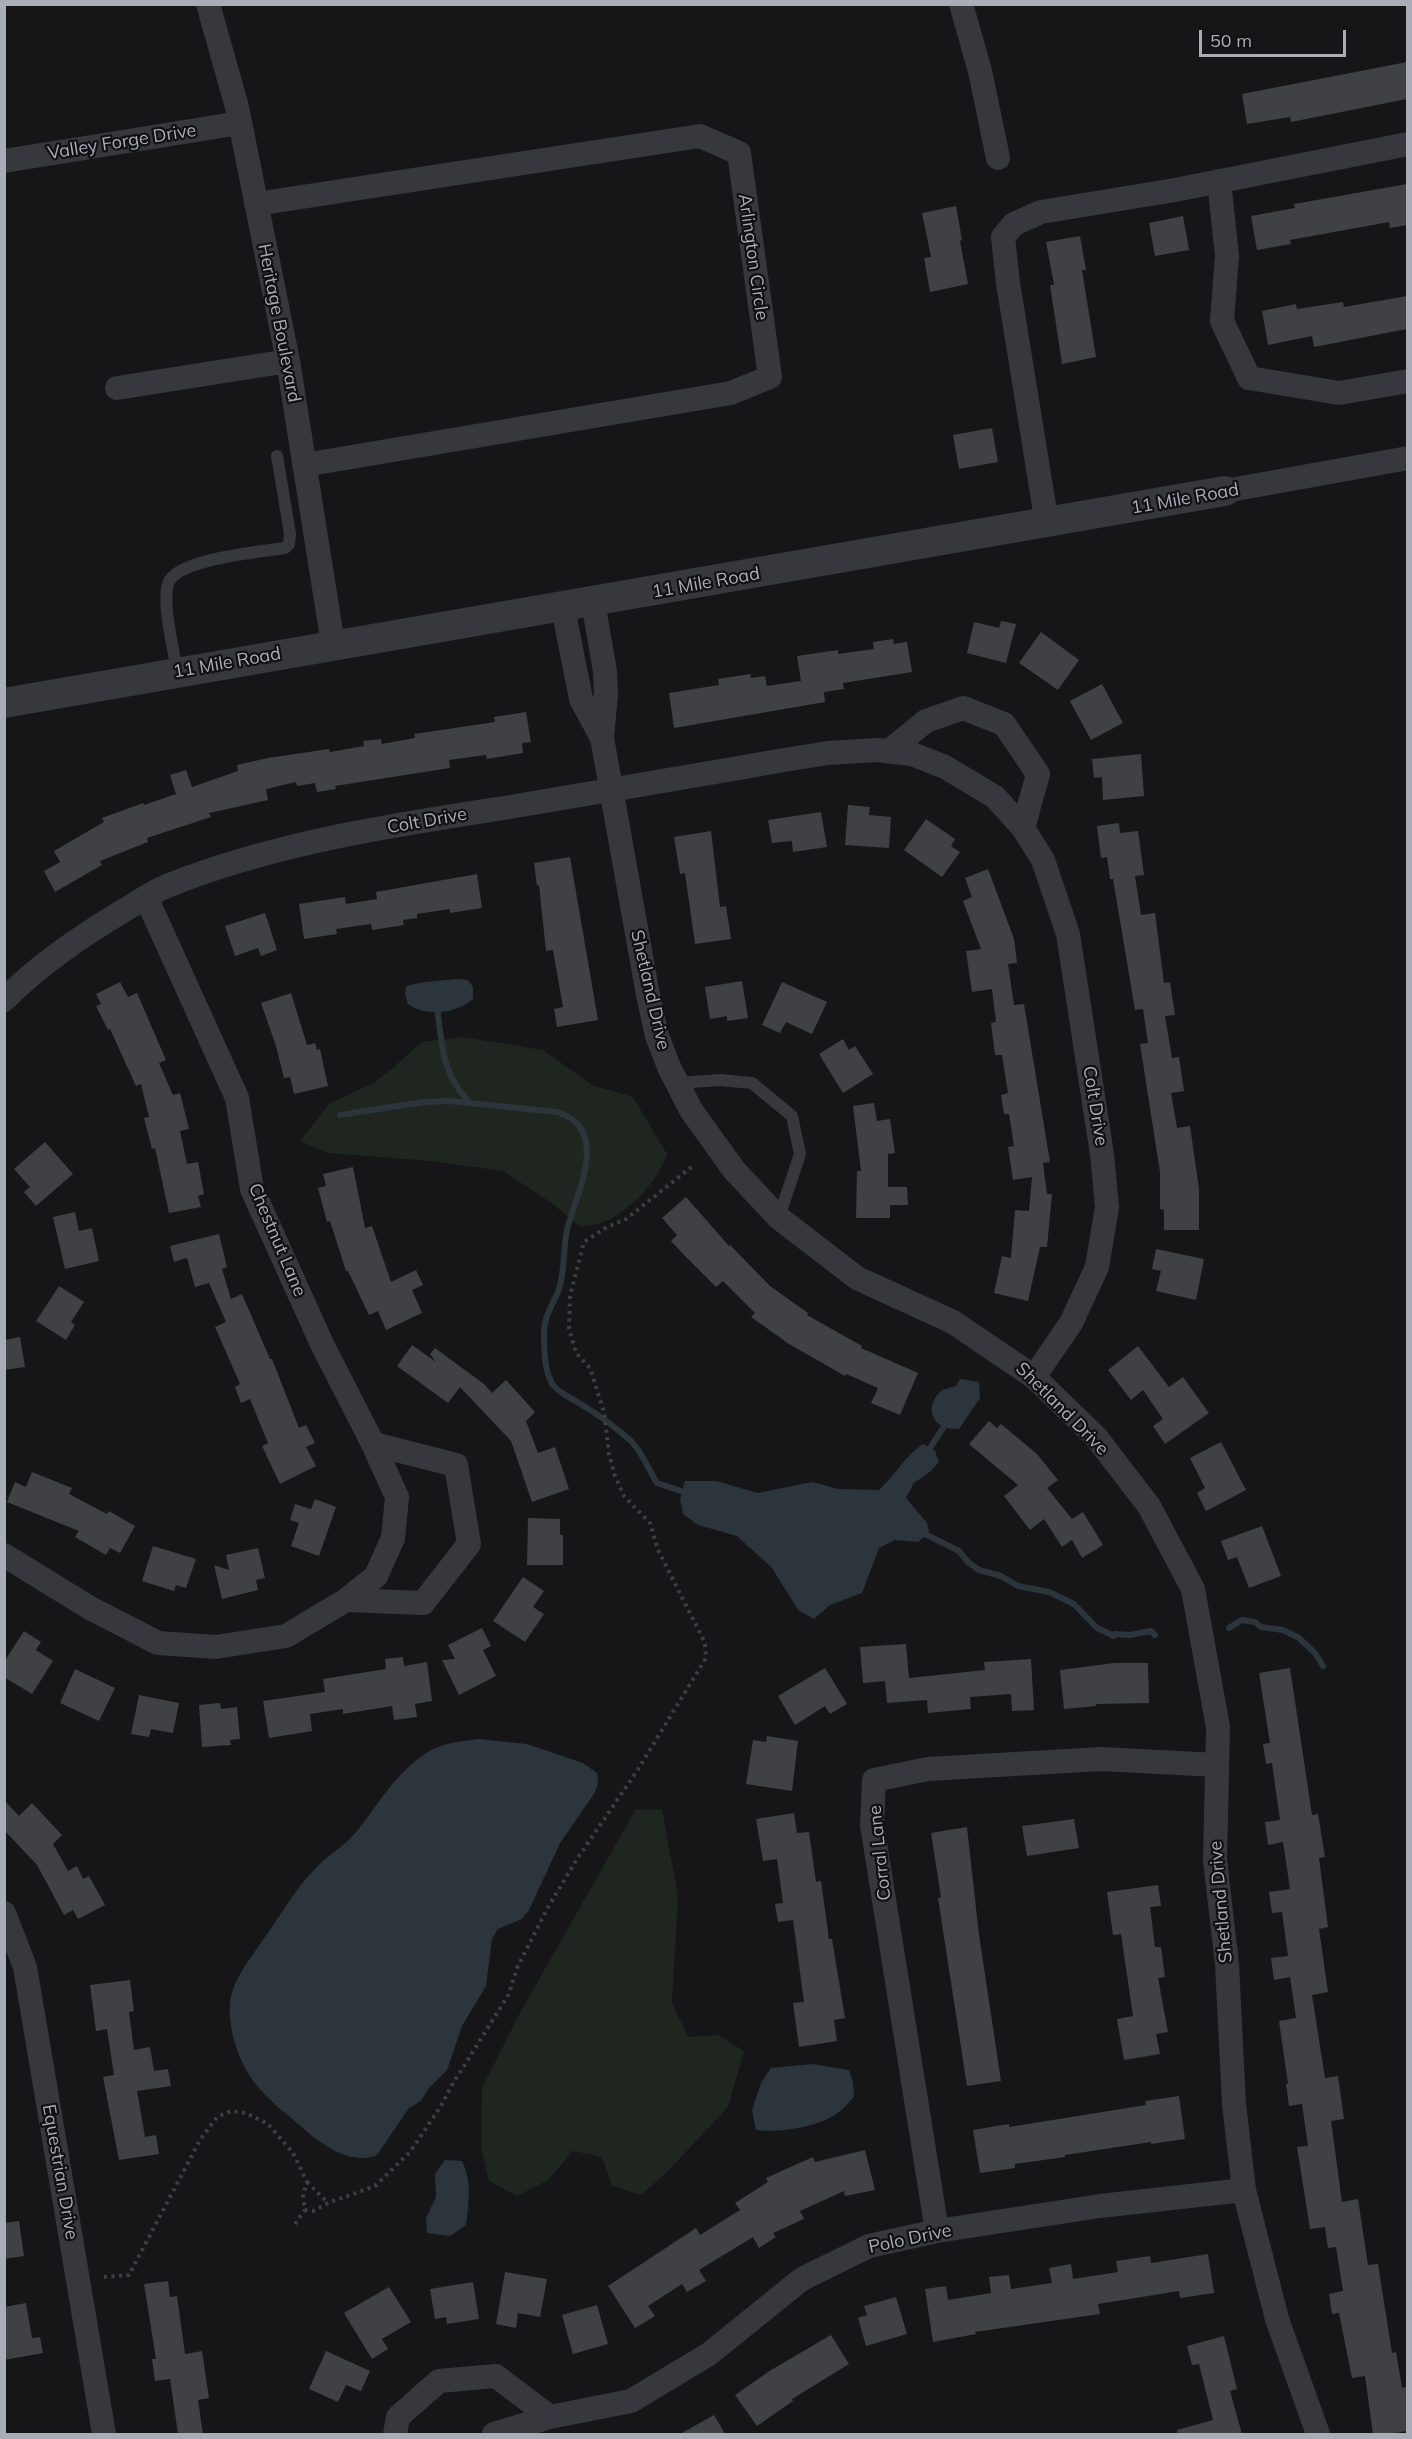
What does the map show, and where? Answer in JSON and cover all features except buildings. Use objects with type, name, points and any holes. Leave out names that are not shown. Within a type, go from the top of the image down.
[{"type":"street","name":"Heritage Boulevard","points":[[208,4],[240,123],[288,361],[333,644]]},
{"type":"street","points":[[961,4],[980,70],[998,158]]},
{"type":"street","name":"Valley Forge Drive","points":[[4,161],[240,123]]},
{"type":"street","name":"Arlington Circle","points":[[256,204],[700,136],[739,153],[770,377],[732,393],[304,465]]},
{"type":"street","points":[[1047,524],[1008,283],[1003,237],[1014,224],[1041,212],[1219,181],[1407,144]]},
{"type":"street","points":[[1219,181],[1227,256],[1222,321],[1249,378],[1339,393],[1407,381]]},
{"type":"street","points":[[117,388],[288,361]]},
{"type":"street","name":"11 Mile Road","points":[[4,703],[333,644],[563,608],[1047,524],[1407,458]]},
{"type":"street","name":"Shetland Drive","points":[[593,602],[606,694],[602,738],[657,1036],[691,1110],[734,1170],[779,1217],[857,1278],[952,1322],[1034,1377],[1095,1437],[1149,1506],[1193,1589],[1218,1727],[1215,1860],[1227,1964],[1234,2104],[1244,2190],[1277,2319],[1318,2434]]},
{"type":"street","name":"Shetland Drive","points":[[563,608],[581,699],[602,738]]},
{"type":"street","points":[[889,751],[926,721],[963,708],[1004,724],[1038,774],[1023,828]]},
{"type":"street","name":"Colt Drive","points":[[4,1000],[24,980],[73,941],[146,897],[164,887],[234,862],[321,840],[440,818],[828,753],[877,750],[912,754],[945,767],[995,797],[1023,828],[1043,860],[1068,934],[1102,1154],[1107,1207],[1096,1267],[1071,1323],[1034,1377]]},
{"type":"street","name":"Chestnut Lane","points":[[4,1555],[90,1608],[158,1643],[216,1647],[286,1636],[346,1600],[376,1576],[393,1538],[397,1497],[322,1344],[252,1189],[237,1098],[146,897]]},
{"type":"street","points":[[346,1600],[423,1603],[469,1544],[456,1465],[373,1444]]},
{"type":"street","name":"Corral Lane","points":[[937,2231],[872,1825],[874,1780],[928,1769],[1101,1759],[1217,1765]]},
{"type":"street","name":"Equestrian Drive","points":[[4,1913],[26,1968],[104,2434]]},
{"type":"street","name":"Polo Drive","points":[[494,2434],[550,2417],[631,2401],[709,2354],[802,2279],[868,2246],[937,2231],[1100,2206],[1244,2190]]},
{"type":"street","points":[[396,2434],[398,2417],[439,2381],[496,2376],[550,2417]]},
{"type":"lane","points":[[177,672],[167,601],[168,583],[172,575],[188,566],[285,548],[289,544],[290,534],[277,456]]},
{"type":"lane","points":[[677,1083],[720,1080],[752,1083],[792,1116],[800,1154],[779,1217]]},
{"type":"path","points":[[305,2210],[313,2211],[328,2202],[375,2186],[410,2152],[441,2106],[509,1994],[522,1958],[547,1909],[577,1859],[637,1771],[706,1658],[705,1643],[658,1550],[650,1523],[624,1496],[615,1476],[609,1454],[604,1412],[590,1368],[576,1353],[570,1328],[570,1296],[584,1242],[607,1227],[626,1219],[694,1166]]},
{"type":"path","points":[[104,2277],[129,2275],[200,2140],[217,2118],[231,2111],[246,2113],[268,2124],[293,2153],[307,2182],[328,2202]]},
{"type":"path","points":[[295,2224],[305,2210],[303,2195],[307,2182]]},
{"type":"shaded area","points":[[457,979],[468,980],[473,987],[473,999],[466,1004],[450,1011],[432,1012],[423,1011],[408,1004],[405,994],[406,986]]},
{"type":"shaded area","points":[[463,1037],[543,1050],[592,1085],[633,1097],[667,1154],[658,1174],[627,1208],[606,1221],[581,1227],[550,1202],[503,1171],[430,1161],[328,1153],[300,1141],[329,1104],[373,1083],[421,1042]]},
{"type":"shaded area","points":[[960,1379],[979,1382],[980,1398],[959,1429],[950,1429],[933,1417],[933,1404],[942,1390],[956,1386]]},
{"type":"shaded area","points":[[923,1444],[935,1451],[939,1462],[914,1483],[906,1498],[927,1523],[929,1532],[918,1542],[895,1540],[879,1548],[862,1593],[830,1605],[814,1619],[798,1610],[772,1568],[737,1536],[698,1525],[683,1514],[680,1499],[685,1481],[716,1481],[758,1493],[812,1482],[838,1489],[879,1490]]},
{"type":"shaded area","points":[[479,1739],[527,1744],[583,1763],[597,1773],[598,1784],[594,1794],[560,1843],[529,1910],[522,1919],[498,1929],[492,1939],[486,1986],[462,2026],[447,2070],[428,2089],[421,2101],[409,2108],[377,2155],[367,2158],[348,2156],[328,2147],[311,2135],[259,2089],[239,2055],[231,2025],[231,1996],[248,1961],[299,1888],[323,1861],[353,1835],[405,1770],[426,1753],[438,1747]]},
{"type":"shaded area","points":[[636,1809],[662,1810],[678,1896],[672,2003],[688,2037],[718,2035],[744,2051],[728,2107],[668,2171],[641,2195],[612,2186],[602,2157],[573,2151],[548,2180],[517,2196],[489,2181],[481,2147],[482,2088],[522,2009]]},
{"type":"shaded area","points":[[813,2064],[849,2070],[854,2097],[839,2112],[809,2126],[786,2130],[756,2130],[752,2110],[761,2083],[771,2068]]},
{"type":"shaded area","points":[[445,2160],[462,2161],[468,2184],[466,2225],[450,2236],[427,2233],[426,2218],[436,2197],[435,2174]]},
{"type":"waterway","points":[[437,1006],[444,1057],[448,1069],[460,1092],[470,1103]]},
{"type":"waterway","points":[[340,1115],[424,1102],[449,1101],[557,1112],[574,1120],[583,1132],[587,1147],[586,1164],[567,1230],[561,1282],[544,1325],[544,1352],[550,1380],[558,1390],[619,1430],[631,1441],[657,1483],[687,1493]]},
{"type":"waterway","points":[[926,1454],[947,1422]]},
{"type":"waterway","points":[[919,1531],[959,1551],[979,1570],[1001,1576],[1018,1586],[1049,1592],[1074,1604],[1097,1628],[1114,1636],[1115,1634],[1130,1635],[1151,1631],[1155,1635]]},
{"type":"waterway","points":[[1229,1628],[1242,1620],[1255,1622],[1261,1627],[1283,1630],[1299,1638],[1315,1653],[1323,1666]]}]
